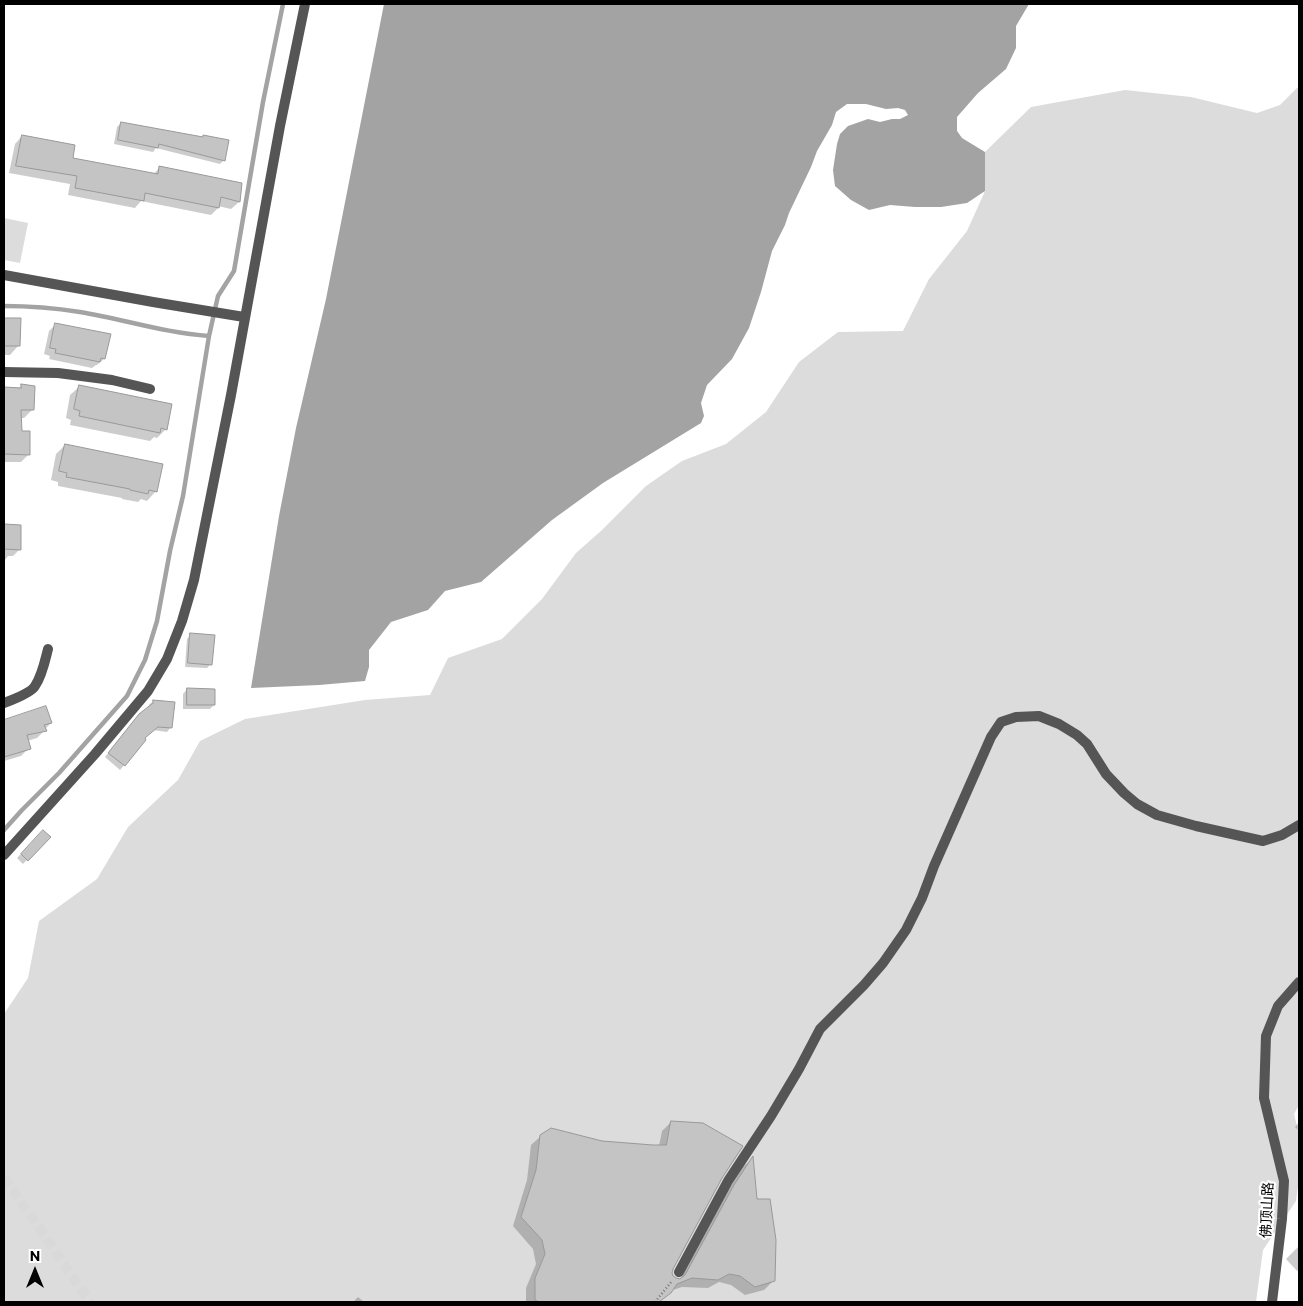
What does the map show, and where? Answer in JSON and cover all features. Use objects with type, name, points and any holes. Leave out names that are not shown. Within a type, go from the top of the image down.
[{"type":"street","points":[[4,855],[148,692],[167,659],[182,621],[194,580],[231,395],[280,126],[305,4]]},
{"type":"street","points":[[4,275],[244,318]]},
{"type":"street","points":[[4,372],[58,373],[112,380],[150,389]]},
{"type":"street","points":[[4,703],[34,688],[44,666],[48,649]]},
{"type":"street","points":[[679,1272],[728,1181],[771,1116],[820,1029],[864,985],[883,963],[906,930],[922,898],[987,745],[1001,722],[1016,717],[1039,716],[1059,724],[1077,735],[1087,744],[1106,774],[1124,793],[1137,804],[1157,815],[1263,841],[1282,836],[1299,824]]},
{"type":"street","name":"佛顶山路","points":[[1272,1302],[1282,1219],[1284,1181],[1264,1098],[1266,1036],[1278,1006],[1299,982]]},
{"type":"path","points":[[656,1302],[679,1272]]},
{"type":"shaded area","points":[[384,4],[1029,4],[1016,26],[1016,48],[1006,69],[978,93],[957,117],[957,131],[962,138],[985,152],[985,191],[967,203],[941,207],[890,205],[869,210],[851,200],[835,186],[833,170],[840,134],[848,126],[868,119],[880,122],[900,119],[908,115],[905,110],[898,108],[886,109],[866,104],[847,104],[836,112],[832,125],[817,151],[772,251],[749,328],[732,359],[707,385],[701,403],[704,416],[701,423],[603,483],[552,520],[481,582],[445,591],[428,610],[391,622],[369,650],[369,667],[365,681],[251,688],[279,516],[296,428],[326,299]]},
{"type":"shaded area","points":[[1299,87],[1299,1105],[1294,1114],[1299,1135],[1299,1179],[1296,1201],[1263,1250],[1256,1302],[4,1302],[4,1014],[28,978],[39,921],[97,879],[128,827],[178,780],[200,741],[245,719],[365,700],[430,695],[448,658],[502,639],[542,599],[576,553],[646,486],[682,461],[726,444],[766,412],[799,362],[838,332],[903,331],[929,279],[967,231],[985,191],[985,152],[1031,107],[1125,90],[1191,97],[1257,113],[1280,105]]},
{"type":"shaded area","points":[[4,218],[28,223],[20,263],[4,260]]},
{"type":"building","points":[[121,122],[229,140],[225,161],[159,144],[158,148],[118,140]]},
{"type":"building","points":[[22,135],[75,145],[73,158],[158,174],[159,166],[242,183],[240,202],[221,197],[219,208],[145,193],[144,201],[75,188],[77,176],[16,166]]},
{"type":"building","points":[[4,318],[21,318],[20,346],[4,346]]},
{"type":"building","points":[[55,323],[111,334],[105,359],[101,358],[100,362],[55,353],[56,349],[50,348]]},
{"type":"building","points":[[21,384],[35,386],[34,410],[21,410],[22,431],[30,431],[30,455],[4,454],[4,387],[21,388]]},
{"type":"building","points":[[79,385],[172,404],[167,430],[161,428],[160,433],[79,416],[80,411],[74,409]]},
{"type":"building","points":[[65,444],[163,464],[157,492],[149,490],[148,494],[66,477],[67,473],[59,471]]},
{"type":"building","points":[[4,524],[21,525],[21,550],[4,549]]},
{"type":"building","points":[[190,633],[215,635],[212,665],[188,663]]},
{"type":"building","points":[[187,688],[215,689],[215,705],[187,705]]},
{"type":"building","points":[[153,700],[175,702],[172,728],[158,727],[145,738],[146,740],[125,766],[108,753],[139,714],[153,703]]},
{"type":"building","points":[[46,706],[52,723],[44,725],[47,731],[27,735],[31,749],[4,757],[4,720]]},
{"type":"building","points":[[43,830],[51,837],[28,861],[21,854]]},
{"type":"building","points":[[671,1121],[703,1123],[743,1146],[722,1178],[673,1269],[673,1276],[680,1279],[685,1275],[734,1185],[753,1156],[757,1199],[770,1199],[776,1240],[775,1281],[755,1287],[740,1276],[729,1274],[718,1280],[692,1278],[677,1284],[671,1293],[659,1302],[539,1302],[535,1300],[535,1278],[545,1254],[542,1240],[521,1217],[536,1170],[540,1135],[551,1128],[602,1141],[666,1145]]},
{"type":"waterway","points":[[4,830],[59,773],[127,696],[145,660],[157,621],[170,551],[183,496],[209,336],[218,296],[234,271],[263,102],[283,4]]},
{"type":"waterway","points":[[4,306],[71,311],[176,332],[209,336]]},
{"type":"tunnel","points":[[4,1177],[90,1302]]}]
